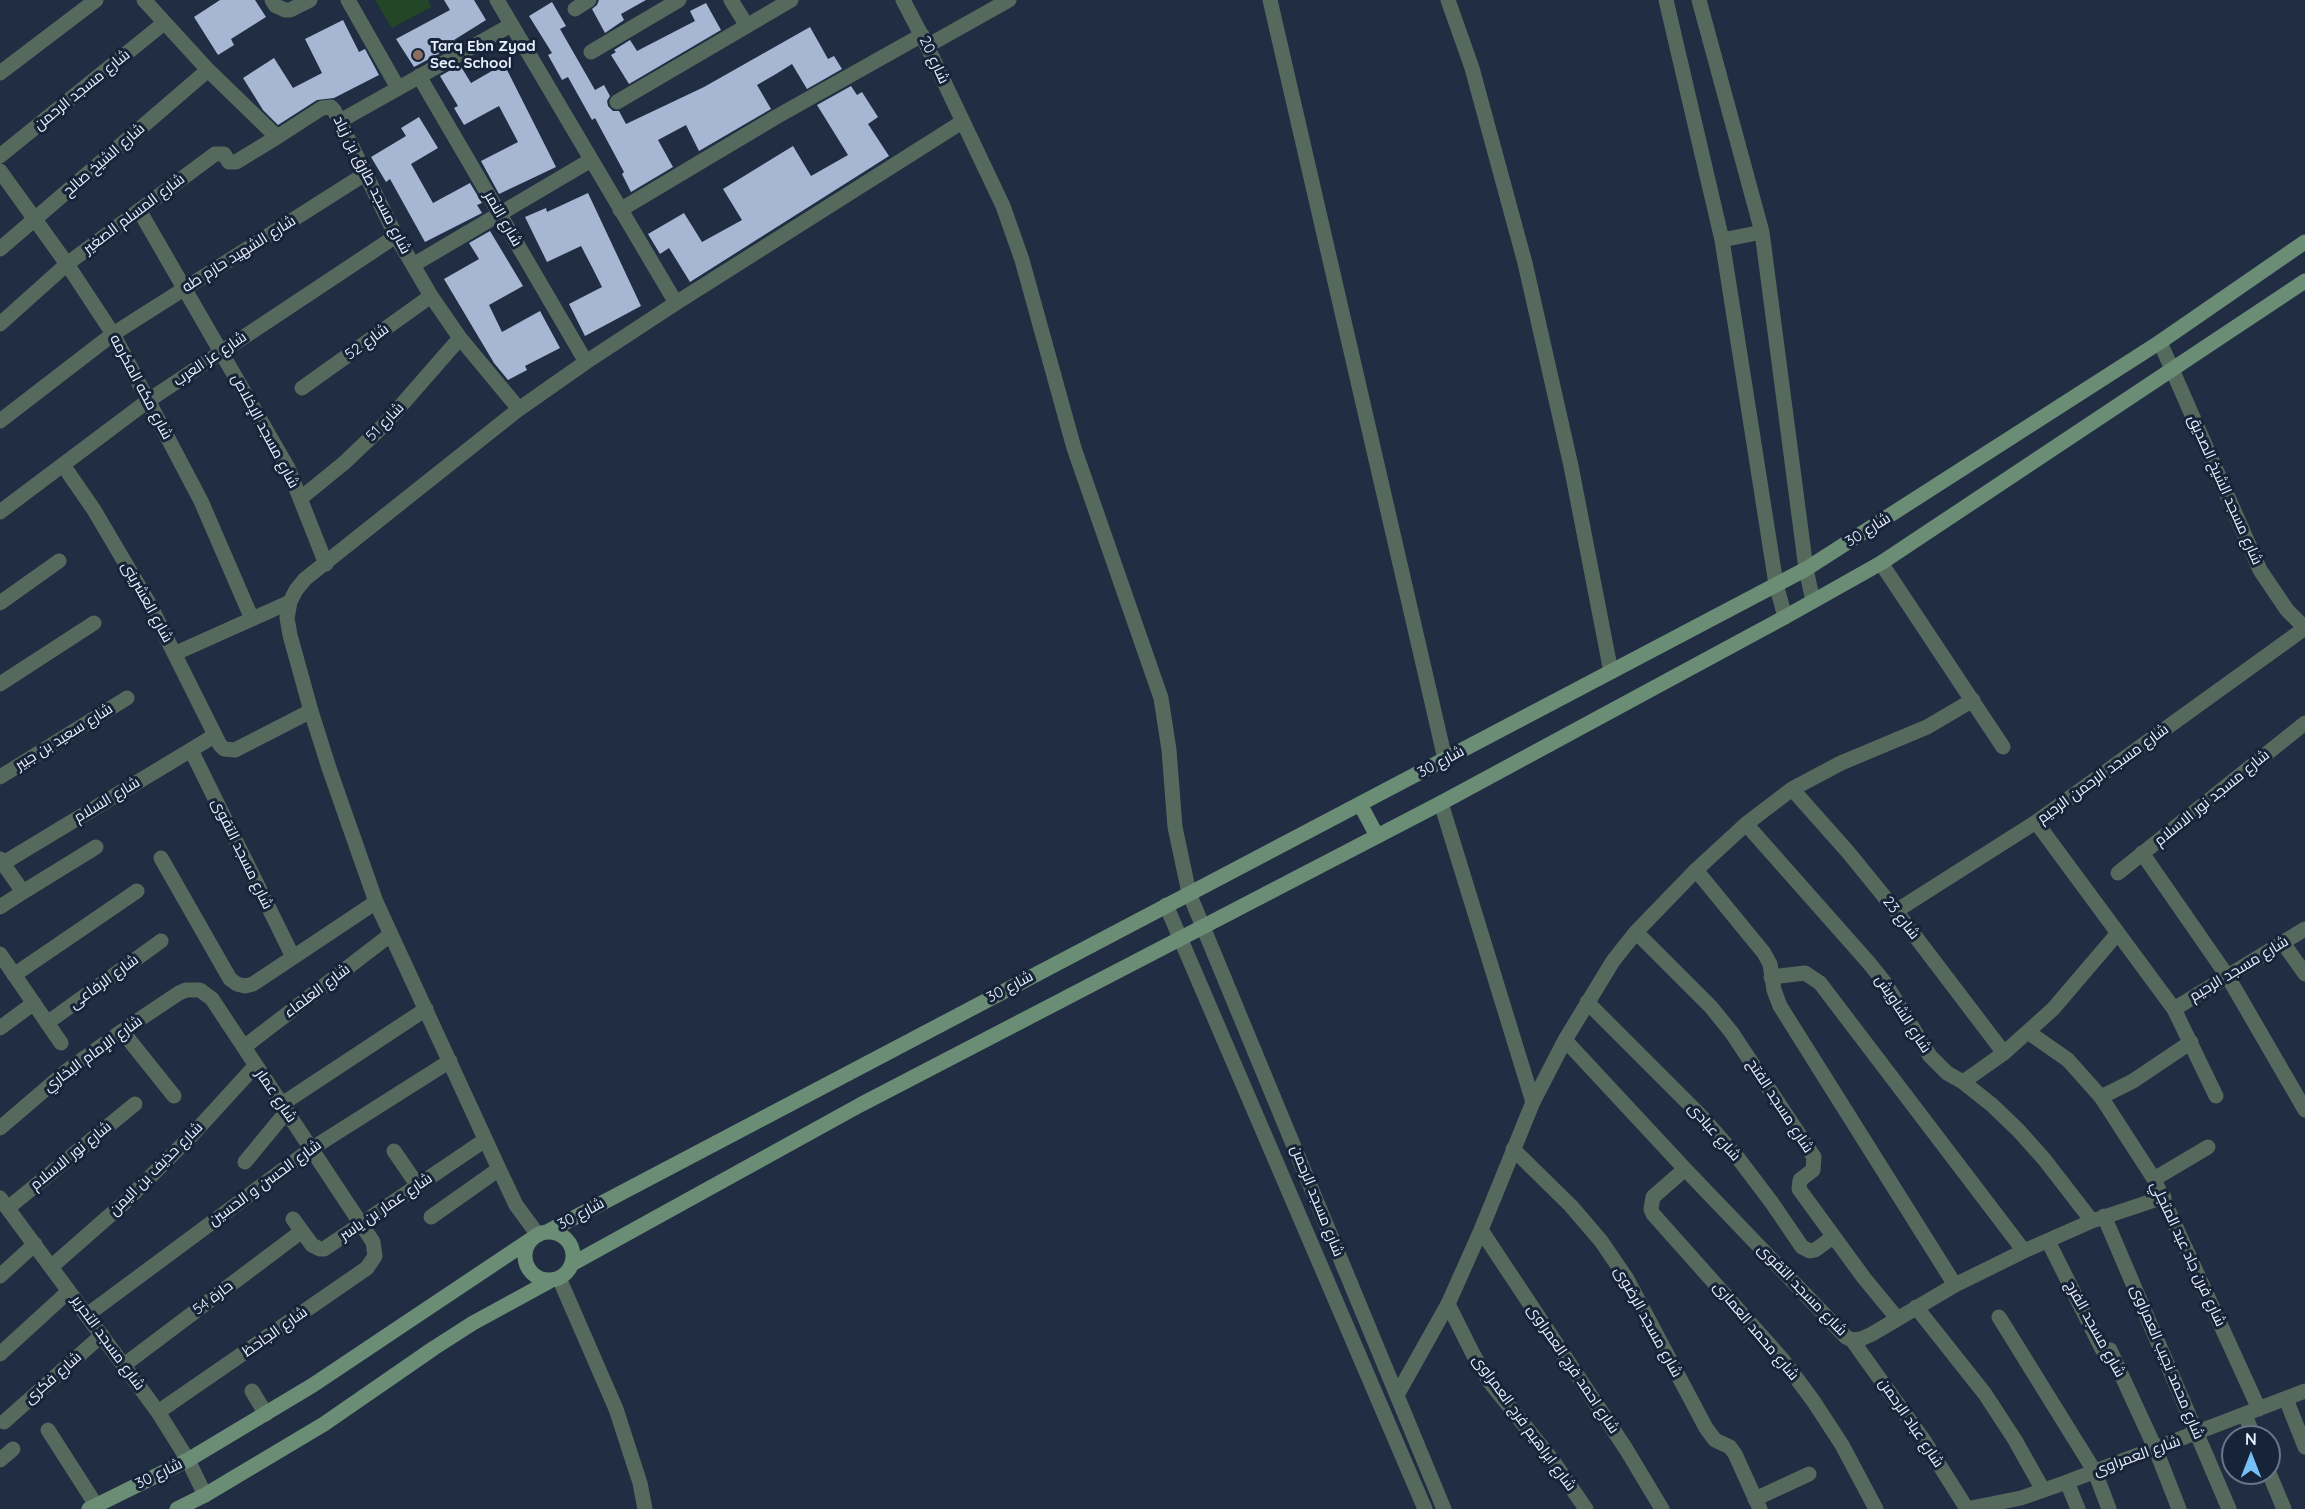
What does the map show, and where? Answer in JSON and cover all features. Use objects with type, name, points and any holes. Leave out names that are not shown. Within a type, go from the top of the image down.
[{"type":"street","points":[[0,73],[96,0]]},
{"type":"street","points":[[144,0],[208,70],[277,137]]},
{"type":"street","points":[[272,0],[276,6],[285,10],[290,10],[310,0]]},
{"type":"street","points":[[348,0],[398,88]]},
{"type":"street","points":[[575,9],[589,0]]},
{"type":"street","points":[[591,52],[679,0]]},
{"type":"street","points":[[731,0],[747,26]]},
{"type":"street","points":[[617,102],[791,0]]},
{"type":"street","name":"شارع 20","points":[[903,0],[925,40],[1003,206],[1018,249],[1074,448],[1161,698],[1169,750],[1175,827],[1189,893]]},
{"type":"street","points":[[620,210],[776,117],[925,40],[1009,0]]},
{"type":"street","points":[[1270,0],[1445,759]]},
{"type":"street","points":[[1448,0],[1472,68],[1525,263],[1571,466],[1611,672]]},
{"type":"street","points":[[1666,0],[1722,240],[1776,584],[1785,617]]},
{"type":"street","points":[[1699,0],[1762,232],[1806,569],[1813,601]]},
{"type":"street","points":[[502,2],[512,25],[676,303]]},
{"type":"street","name":"شارع مسجد الرحمن","points":[[0,156],[164,23]]},
{"type":"street","points":[[340,121],[512,25]]},
{"type":"street","name":"شارع الشيخ صالح","points":[[0,249],[208,70]]},
{"type":"street","name":"شارع النمر","points":[[419,76],[586,362]]},
{"type":"street","name":"شارع مسجد طارق بن زياد","points":[[277,137],[326,106],[334,110],[396,236],[431,296],[460,338],[519,409]]},
{"type":"street","points":[[539,1236],[516,1205],[484,1140],[376,902],[328,768],[311,711],[290,635],[287,618],[290,602],[301,585],[519,409],[676,303],[962,122]]},
{"type":"street","name":"شارع المسلم الصغير","points":[[0,324],[67,264],[215,154],[224,154],[229,162],[236,162],[277,137]]},
{"type":"street","points":[[413,265],[591,160]]},
{"type":"street","name":"شارع مكه المكرمه","points":[[0,171],[67,264],[113,334],[201,501],[252,619]]},
{"type":"street","name":"شارع الشهيد حازم طه","points":[[0,421],[113,334],[365,174]]},
{"type":"street","name":"شارع مسجد الإخلاص","points":[[139,210],[273,440],[301,498],[326,564]]},
{"type":"street","points":[[1722,240],[1762,232]]},
{"type":"street","name":"شارع عز العرب","points":[[0,512],[149,400],[396,236]]},
{"type":"street","name":"شارع 30","points":[[92,1507],[188,1460],[266,1414],[539,1236],[1806,569],[2160,342],[2305,242]]},
{"type":"street","points":[[572,1264],[860,1105],[1441,803],[1881,563],[2305,281]]},
{"type":"street","name":"شارع 52","points":[[302,388],[431,296]]},
{"type":"street","name":"شارع 51","points":[[301,498],[344,463],[384,425],[460,338]]},
{"type":"street","name":"شارع مسجد الشيخ الصديق","points":[[2160,342],[2260,570],[2282,603],[2305,628]]},
{"type":"street","name":"شارع العشرينى","points":[[63,465],[123,557],[176,653],[217,740]]},
{"type":"street","points":[[0,603],[59,561]]},
{"type":"street","points":[[1881,563],[2003,747]]},
{"type":"street","points":[[176,653],[290,602]]},
{"type":"street","points":[[0,684],[94,623]]},
{"type":"street","name":"شارع مسجد الرحمن الرحيم","points":[[1896,911],[2036,822],[2305,628]]},
{"type":"street","name":"شارع سعيد بن جبير","points":[[0,777],[127,698]]},
{"type":"street","points":[[1397,1395],[1448,1304],[1481,1230],[1533,1101],[1587,1002],[1613,960],[1636,932],[1696,870],[1746,824],[1792,789],[1841,763],[1927,727],[1973,700]]},
{"type":"street","points":[[217,740],[229,751],[235,750],[311,711]]},
{"type":"street","name":"شارع مسجد نور الاسلام","points":[[2118,873],[2305,723]]},
{"type":"street","name":"شارع السلام","points":[[1,862],[191,750],[217,740]]},
{"type":"street","name":"شارع مسجد التقوى","points":[[191,750],[293,957]]},
{"type":"street","name":"شارع 23","points":[[1792,789],[1896,911],[2004,1053]]},
{"type":"street","points":[[1441,803],[1533,1101]]},
{"type":"street","points":[[1360,804],[1377,836]]},
{"type":"street","points":[[2036,822],[2174,1009],[2216,1096]]},
{"type":"street","name":"شارع الشاويش","points":[[1746,824],[1885,983],[1930,1056],[1947,1073],[1963,1082],[1992,1105],[2098,1219]]},
{"type":"street","points":[[0,907],[96,847]]},
{"type":"street","points":[[2142,853],[2228,977],[2305,1110]]},
{"type":"street","points":[[161,858],[230,979],[245,986],[253,984],[376,902]]},
{"type":"street","points":[[1,862],[23,892]]},
{"type":"street","points":[[1696,870],[1764,954],[1770,964],[1771,977],[1780,1006],[1955,1285]]},
{"type":"street","points":[[14,975],[137,891]]},
{"type":"street","name":"شارع مسجد الرحمن","points":[[1189,893],[1444,1509]]},
{"type":"street","name":"شارع مسجد الرحمن","points":[[1166,905],[1425,1509]]},
{"type":"street","name":"شارع مسجد الرحيم","points":[[2174,1009],[2305,929]]},
{"type":"street","name":"شارع مسجد الفتح","points":[[1636,932],[1711,1007],[1732,1033],[1814,1157],[1813,1170],[1800,1180],[1798,1186],[1833,1237],[1897,1318]]},
{"type":"street","points":[[1963,1082],[2004,1053],[2028,1032],[2076,983],[2118,934]]},
{"type":"street","name":"شارع العلماء","points":[[244,1047],[390,935]]},
{"type":"street","name":"شارع الرفاعى","points":[[47,1023],[161,941]]},
{"type":"street","points":[[2283,943],[2305,974]]},
{"type":"street","points":[[0,954],[61,1043]]},
{"type":"street","points":[[1771,977],[1805,973],[1820,983],[2024,1251]]},
{"type":"street","name":"شارع عمار","points":[[193,989],[207,993],[212,999],[373,1242]]},
{"type":"street","name":"شارع الإمام البخاري","points":[[0,1128],[69,1069],[179,993],[193,989]]},
{"type":"street","name":"شارع عبادى","points":[[1587,1002],[1701,1116],[1752,1176],[1802,1247],[1810,1251],[1815,1250],[1833,1237]]},
{"type":"street","points":[[0,1028],[34,1003]]},
{"type":"street","points":[[245,1162],[284,1108],[426,1010]]},
{"type":"street","points":[[122,1032],[174,1096]]},
{"type":"street","name":"شارع فرن جاد عبد المتجلي","points":[[2028,1032],[2068,1060],[2101,1097],[2154,1179],[2164,1197],[2252,1412],[2253,1425]]},
{"type":"street","name":"شارع مسجد التقوى","points":[[1565,1040],[1685,1169],[1846,1337],[1852,1340],[1861,1339],[1955,1285],[2024,1251],[2098,1219],[2164,1197]]},
{"type":"street","points":[[2101,1097],[2133,1081],[2191,1042]]},
{"type":"street","name":"شارع الحسن و الحسين","points":[[87,1315],[311,1149],[450,1061]]},
{"type":"street","name":"شارع حذيف بن اليمن","points":[[51,1267],[124,1203],[256,1065]]},
{"type":"street","name":"شارع نور الاسلام","points":[[4,1203],[135,1104]]},
{"type":"street","name":"شارع عمار بن ياسر","points":[[298,1225],[312,1245],[320,1249],[328,1247],[484,1140]]},
{"type":"street","points":[[2154,1179],[2208,1147]]},
{"type":"street","name":"شارع مسجد الرضوى","points":[[1513,1149],[1571,1206],[1601,1241],[1627,1279],[1706,1428],[1715,1440],[1736,1454],[1757,1504]]},
{"type":"street","points":[[394,1151],[418,1186]]},
{"type":"street","points":[[431,1217],[499,1169]]},
{"type":"street","name":"شارع محمد العمارى","points":[[1685,1169],[1653,1197],[1651,1209],[1653,1214],[1790,1368],[1842,1445],[1876,1509]]},
{"type":"street","name":"شارع مسجد التحرير","points":[[4,1203],[158,1412],[188,1460],[205,1495]]},
{"type":"street","name":"شارع محمد نجيب العمراوى","points":[[2098,1219],[2198,1433],[2229,1509]]},
{"type":"street","name":"حارة 54","points":[[124,1365],[298,1225]]},
{"type":"street","name":"شارع احمد فرج العمراوى","points":[[1481,1230],[1626,1449],[1662,1509]]},
{"type":"street","points":[[178,1509],[324,1424],[473,1323],[555,1279],[567,1272],[572,1264],[573,1255],[565,1238],[556,1233],[539,1236],[526,1248],[524,1258],[533,1275],[541,1279],[555,1279]]},
{"type":"street","name":"شارع مسجد الفرج","points":[[2048,1241],[2102,1349],[2109,1350],[2156,1450],[2178,1509]]},
{"type":"street","name":"شارع الجاحظ","points":[[158,1412],[367,1268],[375,1256],[373,1242]]},
{"type":"street","points":[[0,1276],[35,1244]]},
{"type":"street","points":[[555,1279],[616,1409],[640,1483],[645,1509]]},
{"type":"street","points":[[0,1354],[69,1291]]},
{"type":"street","name":"شارع ابراهيم فرج العمراوى","points":[[1448,1304],[1489,1381],[1552,1461],[1586,1509]]},
{"type":"street","points":[[1916,1307],[1984,1394],[2015,1440],[2043,1490]]},
{"type":"street","points":[[1999,1317],[2095,1472],[2109,1509]]},
{"type":"street","name":"شارع فكرى","points":[[4,1422],[102,1335]]},
{"type":"street","name":"شارع عباد الرحمن","points":[[1852,1340],[1918,1431],[1966,1509]]},
{"type":"street","points":[[252,1390],[266,1414]]},
{"type":"street","name":"شارع العمراوى","points":[[1966,1509],[2023,1503],[2043,1490],[2156,1450],[2305,1391]]},
{"type":"street","points":[[2286,1399],[2305,1447]]},
{"type":"street","points":[[48,1430],[92,1507]]},
{"type":"street","points":[[0,1460],[13,1449]]},
{"type":"street","points":[[1757,1504],[1809,1474]]},
{"type":"street","points":[[2067,1482],[2078,1509]]},
{"type":"street","points":[[2274,1485],[2284,1509]]},
{"type":"green space","points":[[375,0],[428,0],[431,7],[392,28]]},
{"type":"building","points":[[220,0],[255,0],[266,17],[231,39],[234,45],[218,55],[194,17]]},
{"type":"building","points":[[444,0],[474,0],[486,20],[454,40],[457,44],[414,67],[396,39],[450,10]]},
{"type":"building","points":[[599,0],[646,0],[621,14],[624,20],[605,33],[592,9]]},
{"type":"building","points":[[552,2],[566,26],[560,29],[595,90],[604,85],[610,96],[607,101],[608,106],[613,111],[619,111],[626,124],[704,87],[810,27],[828,59],[834,56],[842,69],[807,89],[792,64],[757,85],[771,109],[699,151],[686,125],[658,140],[673,167],[631,192],[622,174],[624,172],[595,118],[592,120],[568,77],[562,80],[548,55],[552,53],[529,16]]},
{"type":"building","points":[[706,3],[721,30],[629,84],[611,55],[616,52],[614,50],[630,40],[637,51],[695,21],[690,11]]},
{"type":"building","points":[[343,20],[359,52],[365,49],[379,75],[334,98],[317,100],[278,125],[263,110],[243,78],[274,58],[293,88],[322,73],[305,39]]},
{"type":"building","points":[[504,64],[556,167],[499,194],[481,161],[518,142],[499,106],[464,125],[454,108],[458,106],[440,76],[460,65],[471,83]]},
{"type":"building","points":[[851,86],[857,95],[862,92],[878,117],[868,124],[889,156],[690,282],[669,248],[660,254],[648,234],[684,213],[702,242],[742,220],[723,189],[793,146],[811,176],[848,155],[817,105]]},
{"type":"building","points":[[419,117],[438,148],[411,164],[433,203],[470,183],[482,203],[477,205],[482,213],[425,242],[390,179],[386,182],[371,157],[406,136],[401,128]]},
{"type":"building","points":[[588,193],[641,306],[585,336],[569,304],[602,287],[593,269],[581,246],[547,262],[525,217],[546,208],[547,212]]},
{"type":"building","points":[[490,231],[523,286],[489,305],[502,332],[540,311],[560,348],[525,366],[527,370],[508,380],[494,363],[444,279],[479,259],[469,243]]},
{"type":"place","name":"Tarq Ebn Zyad Sec. School","points":[[418,55]]}]
